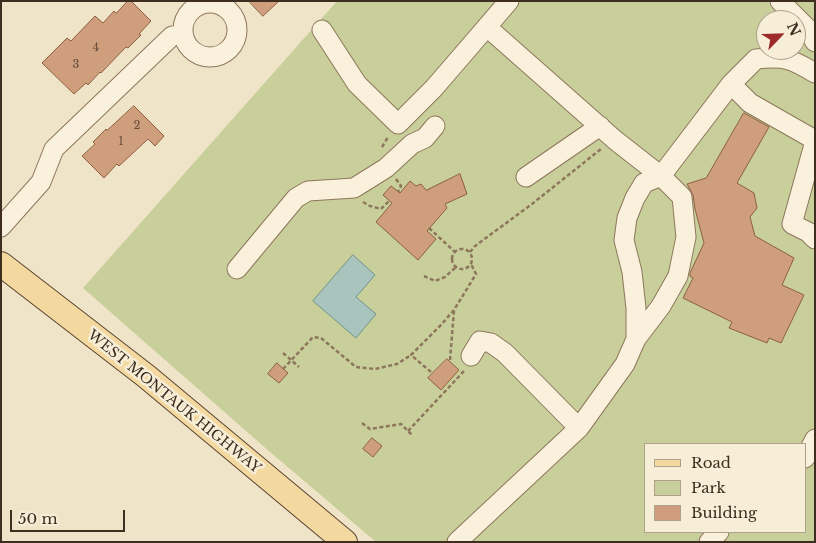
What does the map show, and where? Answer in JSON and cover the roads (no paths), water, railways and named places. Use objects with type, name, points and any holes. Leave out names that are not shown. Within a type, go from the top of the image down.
[{"type":"main road","name":"WEST MONTAUK HIGHWAY","points":[[1,264],[146,376],[346,542]]},
{"type":"street","points":[[322,30],[357,84],[398,124],[434,88],[509,1]]},
{"type":"street","points":[[780,1],[808,29],[815,42]]},
{"type":"street","points":[[457,542],[579,428],[625,364],[636,339],[661,306],[678,276],[686,237],[682,197],[661,176],[615,140],[487,27]]},
{"type":"street","points":[[1,227],[41,182],[54,149],[172,36],[183,34]]},
{"type":"street","points":[[636,339],[636,308],[632,272],[624,240],[626,218],[644,183],[661,176],[731,84],[756,59],[779,56],[799,63],[815,72]]},
{"type":"street","points":[[731,84],[750,103],[815,141],[792,224],[808,232],[815,239]]},
{"type":"street","points":[[237,269],[296,198],[308,192],[354,188],[386,168],[412,144],[425,138],[435,126]]},
{"type":"street","points":[[526,177],[600,126]]},
{"type":"street","points":[[471,356],[480,341],[491,343],[505,353],[579,428]]},
{"type":"street","points":[[806,456],[815,439]]},
{"type":"street","points":[[709,542],[719,533]]},
{"type":"water","points":[[353,255],[375,275],[356,297],[376,314],[356,338],[313,301]]}]
